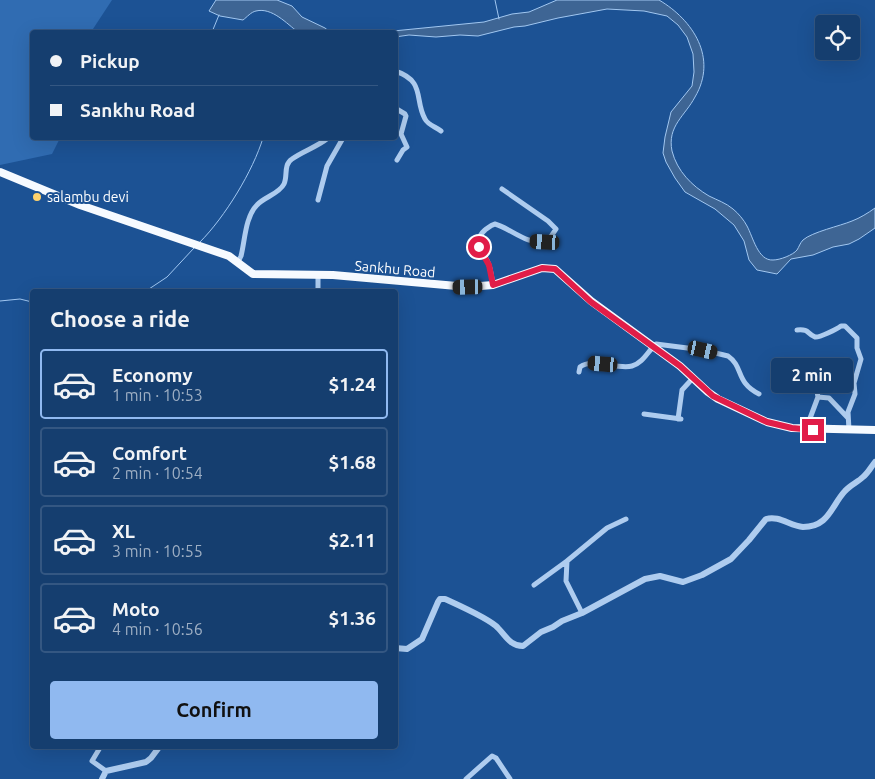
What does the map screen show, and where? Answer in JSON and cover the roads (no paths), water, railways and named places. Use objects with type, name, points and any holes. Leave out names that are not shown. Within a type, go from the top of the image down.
[{"type":"main road","name":"Sankhu Road","points":[[0,172],[80,205],[229,256],[246,271],[253,274],[318,275],[398,280],[457,287],[493,285],[542,268],[555,269],[591,302],[680,366],[718,399],[767,422],[802,429],[875,430]]},
{"type":"street","points":[[398,72],[415,84],[419,93],[424,118],[429,124],[441,130]]},
{"type":"street","points":[[397,160],[407,147],[401,134],[406,114],[398,110]]},
{"type":"street","points":[[238,262],[250,216],[255,206],[277,191],[284,183],[286,170],[291,159],[325,140]]},
{"type":"street","points":[[318,200],[327,166],[342,140]]},
{"type":"street","points":[[493,285],[489,265],[479,247],[482,233],[495,224],[533,241],[545,242],[556,229],[502,189]]},
{"type":"street","points":[[318,275],[318,289]]},
{"type":"street","points":[[797,330],[805,330],[816,337],[820,337],[841,326],[845,326],[857,338],[857,348],[861,359],[855,379],[854,394],[848,412],[849,430]]},
{"type":"street","points":[[579,372],[580,367],[590,363],[633,366],[640,362],[656,344],[669,345],[728,356],[734,361],[744,384],[759,394]]},
{"type":"street","points":[[802,429],[804,424],[809,421],[818,397],[813,370]]},
{"type":"street","points":[[644,414],[680,419],[681,394],[684,387],[693,378]]},
{"type":"street","points":[[818,397],[829,398],[848,418]]},
{"type":"street","points":[[398,648],[407,649],[422,639],[440,599],[445,599],[495,626],[508,640],[520,647],[523,646],[541,632],[582,613],[644,579],[660,576],[683,582],[702,575],[731,559],[750,540],[766,519],[774,518],[795,526],[808,526],[820,523],[830,513],[845,490],[866,475],[875,462]]},
{"type":"street","points":[[534,585],[607,528],[626,519]]},
{"type":"street","points":[[567,561],[566,580],[582,613]]},
{"type":"street","points":[[99,749],[92,761],[106,771],[146,762],[158,749]]},
{"type":"street","points":[[466,779],[492,756],[496,758],[510,779]]},
{"type":"street","points":[[102,779],[106,771]]},
{"type":"waterway","points":[[495,0],[499,19]]},
{"type":"waterway","points":[[213,30],[219,15]]},
{"type":"waterway","points":[[200,242],[219,220],[237,193],[252,165],[262,140]]},
{"type":"waterway","points":[[149,289],[167,277],[194,248]]},
{"type":"waterway","points":[[0,301],[20,299],[30,302]]},
{"type":"place","name":"salambu devi","points":[[37,197]]}]
